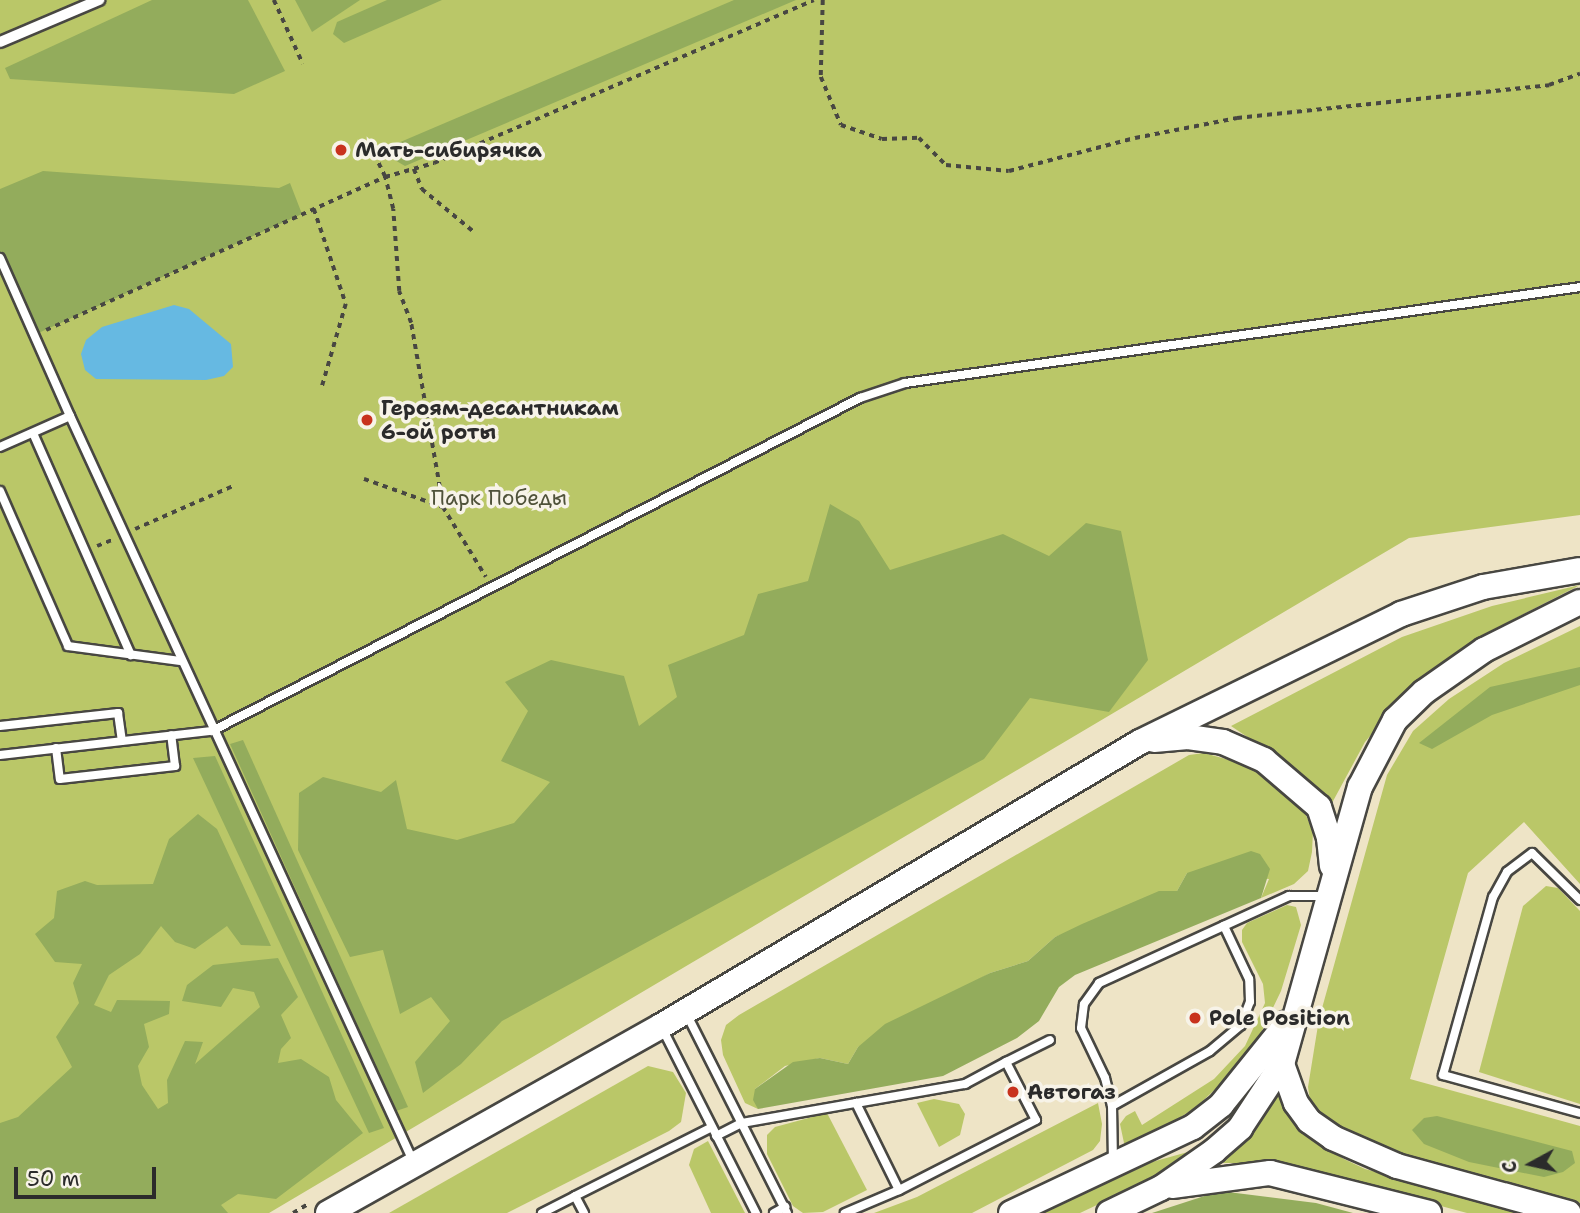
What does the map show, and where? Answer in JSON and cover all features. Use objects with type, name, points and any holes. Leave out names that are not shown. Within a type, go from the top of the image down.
[{"type":"main road","points":[[328,1213],[661,1026],[1140,742],[1401,614],[1483,586],[1580,570]]},
{"type":"main road","points":[[1109,1213],[1161,1188],[1240,1128],[1283,1064],[1293,1014],[1360,787],[1395,720],[1424,692],[1484,650],[1580,601]]},
{"type":"main road","points":[[1140,742],[1188,737],[1223,742],[1264,760],[1319,807],[1329,838],[1330,887]]},
{"type":"main road","points":[[1011,1213],[1193,1127],[1221,1105],[1293,1014]]},
{"type":"main road","points":[[1283,1064],[1296,1103],[1309,1121],[1333,1138],[1397,1166],[1559,1212]]},
{"type":"main road","points":[[1161,1188],[1228,1176],[1270,1174],[1312,1180],[1429,1213]]},
{"type":"street","points":[[0,42],[99,0]]},
{"type":"lane","points":[[0,258],[180,662],[414,1164]]},
{"type":"lane","points":[[0,755],[212,731],[494,589],[860,398],[905,383],[1580,287]]},
{"type":"lane","points":[[0,447],[70,416]]},
{"type":"lane","points":[[33,433],[131,654]]},
{"type":"lane","points":[[0,491],[68,646],[180,662]]},
{"type":"lane","points":[[0,726],[118,713],[121,741]]},
{"type":"lane","points":[[56,748],[60,779],[98,775],[175,766],[172,735]]},
{"type":"lane","points":[[1580,900],[1532,853],[1507,872],[1493,897],[1443,1075],[1580,1113]]},
{"type":"lane","points":[[1113,1165],[1112,1106],[1105,1078],[1081,1028],[1084,1004],[1099,983],[1289,896],[1330,887]]},
{"type":"lane","points":[[1112,1106],[1210,1051],[1241,1024],[1250,1002],[1249,979],[1224,926]]},
{"type":"lane","points":[[685,1011],[786,1210],[774,1213]]},
{"type":"lane","points":[[661,1026],[756,1213]]},
{"type":"lane","points":[[716,1136],[742,1123],[965,1084],[1051,1040]]},
{"type":"lane","points":[[845,1213],[1036,1120],[1006,1062]]},
{"type":"lane","points":[[856,1103],[899,1189]]},
{"type":"lane","points":[[542,1213],[712,1126]]},
{"type":"lane","points":[[575,1196],[584,1213]]},
{"type":"path","points":[[274,0],[303,64]]},
{"type":"path","points":[[34,335],[385,177],[414,169],[814,0]]},
{"type":"path","points":[[823,0],[821,77],[841,125],[882,139],[919,138],[946,165],[1009,171],[1135,138],[1237,118],[1549,85],[1580,74]]},
{"type":"path","points":[[370,146],[385,177],[393,209],[399,291],[411,323],[443,507],[494,589]]},
{"type":"path","points":[[414,169],[422,189],[474,232]]},
{"type":"path","points":[[313,208],[346,304],[321,387]]},
{"type":"path","points":[[364,479],[443,507]]},
{"type":"path","points":[[85,552],[233,486]]},
{"type":"green space","name":"Парк Победы","points":[[0,0],[1580,0],[1580,515],[1409,538],[269,1213],[0,1213]]},
{"type":"green space","points":[[152,0],[248,0],[285,71],[234,94],[10,79],[5,68]]},
{"type":"green space","points":[[295,0],[360,0],[312,32]]},
{"type":"green space","points":[[387,0],[442,0],[344,43],[333,34],[337,22]]},
{"type":"green space","points":[[734,0],[796,0],[405,166],[393,159],[398,143]]},
{"type":"green space","points":[[43,171],[279,188],[290,183],[302,214],[34,335],[0,258],[0,189]]},
{"type":"green space","points":[[830,504],[859,521],[890,570],[1003,534],[1049,556],[1086,523],[1121,531],[1148,660],[1109,712],[1030,698],[984,759],[502,1021],[461,1064],[423,1093],[415,1062],[450,1021],[431,997],[400,1014],[383,950],[350,957],[298,850],[299,793],[323,777],[381,792],[396,780],[407,829],[457,840],[514,823],[550,782],[501,761],[528,711],[505,682],[551,660],[624,676],[639,726],[677,697],[668,665],[744,635],[758,594],[808,581]]},
{"type":"green space","points":[[1580,585],[1514,619],[1415,683],[1365,742],[1332,803],[1301,773],[1231,726],[1402,637],[1492,606]]},
{"type":"green space","points":[[1580,626],[1580,884],[1524,822],[1468,873],[1410,1079],[1580,1126],[1580,1204],[1387,1151],[1330,1121],[1310,1101],[1308,1087],[1319,1019],[1387,775],[1413,731],[1449,699],[1504,663]]},
{"type":"green space","points":[[1580,667],[1580,685],[1492,715],[1432,749],[1419,743],[1490,687]]},
{"type":"green space","points":[[243,740],[408,1107],[396,1111],[230,744]]},
{"type":"green space","points":[[1204,753],[1244,764],[1267,777],[1290,793],[1305,813],[1313,831],[1312,852],[1308,871],[1294,884],[1261,898],[1269,879],[1187,873],[1177,891],[1055,937],[1028,961],[990,973],[858,1047],[848,1064],[820,1058],[785,1066],[755,1089],[758,1109],[745,1103],[723,1055],[721,1040],[726,1025],[739,1015],[1189,755]]},
{"type":"green space","points":[[215,756],[384,1128],[369,1133],[193,758]]},
{"type":"green space","points":[[198,814],[217,829],[271,946],[241,945],[227,926],[195,949],[175,942],[161,926],[140,954],[109,975],[94,1005],[111,1012],[117,1000],[170,1001],[169,1014],[144,1024],[149,1047],[138,1066],[142,1085],[158,1109],[168,1103],[167,1080],[185,1041],[203,1042],[195,1064],[260,1007],[254,992],[233,988],[221,1007],[182,1001],[187,985],[213,965],[278,958],[298,997],[281,1015],[291,1038],[281,1049],[278,1063],[301,1059],[329,1077],[336,1100],[363,1133],[276,1199],[238,1194],[221,1205],[228,1213],[0,1213],[0,1123],[18,1117],[72,1067],[56,1037],[79,1003],[73,983],[82,964],[55,962],[35,934],[54,918],[57,891],[85,881],[97,885],[153,884],[169,839]]},
{"type":"green space","points":[[1251,851],[1260,854],[1270,869],[1261,898],[1075,975],[1059,987],[1039,1021],[1017,1038],[943,1076],[758,1109],[753,1100],[755,1089],[793,1062],[820,1058],[848,1064],[858,1047],[885,1024],[990,973],[1028,961],[1055,937],[1082,924],[1159,891],[1177,891],[1187,873]]},
{"type":"green space","points":[[1546,886],[1558,888],[1580,911],[1580,1104],[1479,1072],[1523,906]]},
{"type":"green space","points":[[1287,905],[1296,907],[1301,925],[1281,991],[1249,1058],[1195,1108],[1141,1142],[1130,1147],[1124,1143],[1120,1124],[1126,1116],[1135,1111],[1142,1125],[1214,1079],[1245,1046],[1265,1003],[1263,984],[1242,942],[1242,930],[1247,923]]},
{"type":"green space","points":[[648,1066],[673,1072],[686,1093],[681,1122],[669,1131],[507,1213],[389,1213]]},
{"type":"green space","points":[[1276,1092],[1297,1128],[1344,1159],[1365,1169],[1527,1213],[1467,1213],[1326,1175],[1268,1163],[1223,1163],[1262,1117]]},
{"type":"green space","points":[[934,1099],[959,1104],[965,1114],[960,1135],[939,1147],[917,1103]]},
{"type":"green space","points":[[1098,1103],[1102,1124],[1100,1141],[1093,1150],[972,1213],[874,1213],[917,1197]]},
{"type":"green space","points":[[827,1113],[867,1190],[823,1212],[803,1213],[793,1206],[767,1154],[767,1135],[775,1127]]},
{"type":"green space","points":[[1437,1116],[1572,1151],[1575,1163],[1563,1172],[1544,1177],[1469,1162],[1424,1144],[1412,1130],[1424,1118]]},
{"type":"green space","points":[[708,1141],[745,1213],[711,1213],[689,1165],[694,1149]]},
{"type":"green space","points":[[1195,1150],[1158,1176],[1080,1213],[1042,1213],[1152,1162]]},
{"type":"green space","points":[[1220,1191],[1316,1203],[1353,1213],[1152,1213]]},
{"type":"water","points":[[174,305],[189,309],[231,344],[233,367],[224,376],[206,380],[96,379],[85,370],[81,354],[86,340],[102,327]]},
{"type":"place","name":"Мать-сибирячка","points":[[341,150]]},
{"type":"place","name":"Героям-десантникам 6-ой роты","points":[[367,420]]},
{"type":"place","name":"Pole Position","points":[[1195,1018]]},
{"type":"place","name":"Автогаз","points":[[1013,1092]]}]
